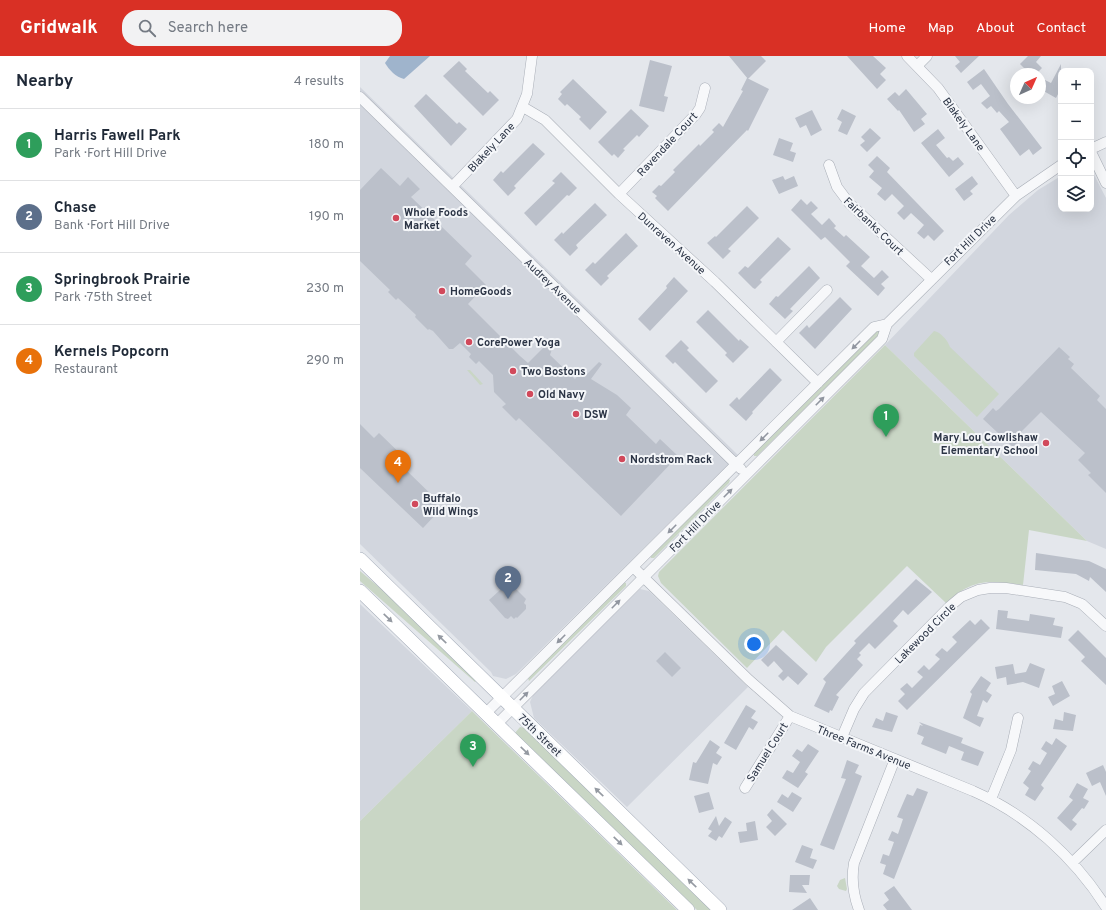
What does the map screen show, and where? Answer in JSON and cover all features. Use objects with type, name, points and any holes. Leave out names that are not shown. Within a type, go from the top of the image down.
[{"type":"main road","name":"75th Street","points":[[360,559],[720,910]]},
{"type":"main road","name":"75th Street","points":[[360,591],[688,910]]},
{"type":"street","name":"Blakely Lane","points":[[452,187],[507,131],[517,118],[523,107],[529,83],[532,56]]},
{"type":"street","name":"Blakely Lane","points":[[907,56],[938,88],[1016,196]]},
{"type":"street","points":[[917,66],[927,56]]},
{"type":"street","name":"Ravendale Court","points":[[619,194],[696,114],[700,108],[705,88]]},
{"type":"street","name":"Audrey Avenue","points":[[360,98],[747,474]]},
{"type":"street","name":"Dunraven Avenue","points":[[523,107],[545,120],[619,194],[818,383]]},
{"type":"street","points":[[1094,148],[1106,142]]},
{"type":"street","points":[[1094,157],[1106,183]]},
{"type":"street","name":"Fairbanks Court","points":[[829,166],[837,187],[849,203],[931,279]]},
{"type":"street","name":"Fort Hill Drive","points":[[497,724],[882,339],[887,324],[931,279],[1016,196],[1058,167]]},
{"type":"street","points":[[776,342],[827,290]]},
{"type":"street","name":"Fort Hill Drive","points":[[486,713],[874,327],[887,324]]},
{"type":"street","name":"Three Farms Avenue","points":[[633,567],[749,680],[790,716],[992,799],[1039,832],[1072,863],[1091,885],[1106,907]]},
{"type":"street","name":"Lakewood Circle","points":[[842,737],[854,709],[864,693],[950,608],[969,593],[990,588],[1065,597],[1082,604],[1106,626]]},
{"type":"street","name":"Samuel Court","points":[[745,788],[790,716]]},
{"type":"street","points":[[992,799],[1011,750],[1018,718]]},
{"type":"street","points":[[859,910],[854,897],[852,880],[854,863],[895,759]]},
{"type":"street","points":[[1072,863],[1106,830]]},
{"type":"shaded area","points":[[360,87],[738,455],[516,674],[506,679],[493,676],[491,672],[360,544]]},
{"type":"shaded area","name":"Mary Lou Cowlishaw Elementary School","points":[[1094,175],[1106,198],[1106,549],[1087,541],[885,345],[1009,215],[1038,190],[1058,178],[1058,212],[1094,212]]},
{"type":"shaded area","points":[[640,589],[649,591],[748,687],[627,807],[534,718],[530,702],[534,693]]},
{"type":"shaded area","points":[[360,604],[472,711],[360,821]]},
{"type":"green space","points":[[881,327],[884,330],[757,456],[754,456],[754,453]]},
{"type":"green space","points":[[934,331],[942,335],[950,347],[999,394],[977,417],[914,356],[914,353]]},
{"type":"green space","points":[[885,345],[1087,541],[1029,530],[1023,585],[991,582],[973,585],[946,603],[907,566],[826,647],[816,662],[783,630],[747,668],[661,583],[658,576],[659,572]]},
{"type":"green space","points":[[467,370],[470,370],[483,384],[480,385]]},
{"type":"green space","points":[[727,478],[730,480],[729,483],[654,558],[651,558],[650,556]]},
{"type":"green space","points":[[360,571],[393,599],[477,680],[475,682],[360,581]]},
{"type":"green space","points":[[624,582],[626,583],[626,586],[529,681],[528,678]]},
{"type":"green space","points":[[472,711],[677,910],[360,910],[360,821]]},
{"type":"green space","points":[[520,727],[525,728],[713,910],[697,910],[515,733]]},
{"type":"green space","points":[[845,878],[846,891],[839,889],[837,886],[840,880]]},
{"type":"water","points":[[390,56],[430,56],[404,79],[393,73],[385,63]]},
{"type":"building","points":[[729,56],[761,56],[766,61],[748,79]]},
{"type":"building","points":[[847,56],[873,56],[886,68],[880,74],[886,80],[877,89]]},
{"type":"building","points":[[955,56],[979,56],[961,73],[955,66],[960,62]]},
{"type":"building","points":[[1028,56],[1041,56],[1036,62],[1042,68],[1024,68],[1020,64]]},
{"type":"building","points":[[650,60],[672,66],[664,96],[668,97],[664,112],[639,106]]},
{"type":"building","points":[[459,61],[467,69],[465,71],[488,93],[490,91],[499,100],[483,116],[443,76]]},
{"type":"building","points":[[984,69],[1008,104],[1042,148],[1033,155],[1029,149],[1020,156],[1000,129],[1009,122],[999,111],[997,113],[991,106],[987,109],[981,103],[990,96],[981,84],[973,90],[967,82]]},
{"type":"building","points":[[1058,70],[1058,94],[1056,98],[1046,92],[1046,80],[1051,83]]},
{"type":"building","points":[[747,78],[769,89],[748,131],[747,130],[668,211],[655,198],[657,196],[652,192],[659,185],[661,186],[675,172],[673,170],[699,144],[700,146],[714,132],[712,130],[719,123],[723,127],[743,91],[741,90]]},
{"type":"building","points":[[573,79],[607,112],[590,130],[579,119],[581,117],[567,104],[565,106],[558,99],[562,94],[560,92]]},
{"type":"building","points":[[906,89],[927,114],[921,119],[925,124],[914,132],[899,110],[898,111],[887,99],[895,92],[899,96]]},
{"type":"building","points":[[426,94],[457,124],[459,122],[467,129],[451,146],[414,106]]},
{"type":"building","points":[[631,109],[649,126],[639,137],[637,135],[623,149],[625,150],[618,158],[614,154],[612,156],[598,142]]},
{"type":"building","points":[[842,109],[856,116],[847,135],[838,131],[842,122],[837,119]]},
{"type":"building","points":[[812,110],[822,130],[811,136],[806,125],[800,128],[795,118]]},
{"type":"building","points":[[870,128],[881,138],[867,152],[860,145],[865,141],[861,137]]},
{"type":"building","points":[[938,129],[945,138],[936,145],[947,158],[949,157],[953,161],[958,157],[964,164],[949,177],[921,143]]},
{"type":"building","points":[[779,138],[793,143],[790,151],[796,153],[793,162],[773,155]]},
{"type":"building","points":[[533,143],[545,154],[514,186],[516,188],[508,196],[493,180],[501,171],[503,173]]},
{"type":"building","points":[[877,156],[890,168],[887,172],[944,231],[934,241],[928,235],[924,239],[917,233],[924,225],[911,213],[904,220],[897,213],[904,206],[892,194],[885,201],[877,194],[882,188],[869,177],[874,171],[868,165]]},
{"type":"building","points":[[381,168],[400,186],[408,177],[420,189],[411,197],[472,256],[465,264],[486,285],[468,304],[520,356],[528,363],[549,342],[553,346],[550,355],[575,379],[583,370],[587,374],[599,362],[602,364],[591,379],[617,395],[631,408],[626,415],[656,444],[660,439],[678,456],[621,516],[519,418],[516,421],[502,407],[506,404],[494,392],[493,375],[479,361],[476,364],[469,357],[471,354],[460,343],[453,349],[449,349],[433,331],[428,330],[415,317],[416,315],[398,298],[396,300],[388,292],[390,290],[360,261],[360,190]]},
{"type":"building","points":[[561,172],[577,188],[569,196],[567,195],[536,226],[524,213],[555,183],[552,181]]},
{"type":"building","points":[[783,176],[785,180],[794,176],[798,186],[779,194],[772,180]]},
{"type":"building","points":[[972,176],[978,184],[970,191],[973,194],[964,201],[955,189]]},
{"type":"building","points":[[801,199],[807,205],[811,201],[818,208],[811,214],[822,225],[829,218],[836,226],[834,228],[844,237],[846,235],[870,257],[861,266],[874,278],[882,270],[889,277],[881,284],[885,288],[878,296],[846,266],[850,262],[825,237],[821,240],[791,210]]},
{"type":"building","points":[[595,203],[607,215],[576,245],[578,248],[570,256],[554,240],[562,232],[563,234]]},
{"type":"building","points":[[747,206],[759,218],[728,249],[731,251],[723,259],[707,243],[715,236],[716,237]]},
{"type":"building","points":[[626,233],[638,246],[607,276],[609,278],[601,286],[585,270],[593,262],[595,264]]},
{"type":"building","points":[[778,237],[791,249],[760,280],[762,282],[755,289],[738,273],[745,266],[748,268]]},
{"type":"building","points":[[809,266],[820,278],[790,309],[793,311],[785,319],[769,304]]},
{"type":"building","points":[[674,277],[688,291],[650,331],[638,319],[667,288],[666,286]]},
{"type":"building","points":[[840,297],[852,309],[815,349],[799,333],[807,325],[809,328]]},
{"type":"building","points":[[708,310],[739,341],[740,339],[749,347],[733,363],[725,355],[727,353],[696,322]]},
{"type":"building","points":[[681,340],[689,348],[687,350],[718,381],[706,393],[675,362],[673,364],[665,356]]},
{"type":"building","points":[[1059,347],[1070,357],[1068,359],[1074,364],[1071,368],[1100,396],[1097,400],[1106,409],[1106,493],[1088,475],[1091,473],[1078,460],[1085,453],[1041,412],[1022,431],[1020,435],[1023,437],[1013,447],[983,419],[993,408],[996,411],[999,409]]},
{"type":"building","points":[[770,368],[782,380],[752,412],[753,413],[746,421],[729,405],[737,397],[739,400]]},
{"type":"building","points":[[360,424],[374,438],[379,433],[410,463],[405,469],[439,502],[434,506],[439,511],[423,528],[360,468]]},
{"type":"building","points":[[1036,553],[1089,561],[1106,569],[1106,592],[1090,577],[1089,581],[1076,574],[1035,570]]},
{"type":"building","points":[[916,579],[932,592],[908,615],[903,610],[893,621],[898,626],[875,649],[869,643],[859,653],[861,655],[857,659],[863,665],[836,695],[839,697],[832,711],[830,710],[829,713],[814,706],[826,682],[823,679],[856,643],[854,641]]},
{"type":"building","points":[[509,582],[526,599],[524,603],[526,605],[526,609],[514,619],[511,616],[508,619],[505,618],[489,600]]},
{"type":"building","points":[[998,610],[1008,611],[1007,618],[1029,621],[1030,614],[1055,618],[1053,625],[1063,627],[1061,638],[996,629]]},
{"type":"building","points":[[981,619],[990,628],[907,710],[898,701],[905,694],[900,689],[907,683],[912,688],[923,677],[917,672],[924,665],[929,670],[940,659],[935,655],[942,648],[947,652],[957,642],[952,637],[970,620],[975,625]]},
{"type":"building","points":[[1078,630],[1106,658],[1106,685],[1081,661],[1085,657],[1068,640]]},
{"type":"building","points":[[776,645],[808,674],[798,685],[788,676],[783,681],[778,676],[783,671],[774,661],[768,667],[761,660]]},
{"type":"building","points":[[665,652],[681,668],[672,677],[656,661]]},
{"type":"building","points":[[1030,663],[1045,669],[1039,688],[1023,682],[1007,685],[1006,677],[997,679],[995,667],[1013,664],[1015,674],[1026,672]]},
{"type":"building","points":[[981,676],[991,683],[986,691],[992,695],[987,703],[983,700],[977,716],[984,718],[980,727],[963,718],[972,694],[970,692]]},
{"type":"building","points":[[1062,681],[1070,696],[1053,706],[1048,697],[1055,694],[1052,686]]},
{"type":"building","points":[[746,705],[756,711],[751,718],[758,722],[753,730],[749,727],[736,750],[724,743]]},
{"type":"building","points":[[886,712],[898,716],[892,732],[872,727],[876,718],[883,721]]},
{"type":"building","points":[[1064,712],[1076,715],[1073,731],[1053,729],[1055,719],[1063,721]]},
{"type":"building","points":[[919,722],[963,738],[961,743],[984,752],[978,766],[961,760],[964,752],[949,746],[946,754],[921,744],[924,737],[917,734],[920,725],[923,726]]},
{"type":"building","points":[[1056,738],[1067,746],[1041,785],[1044,788],[1035,801],[1025,795],[1029,788],[1023,783],[1031,771],[1028,769],[1033,761],[1040,765],[1047,753],[1041,749],[1046,741],[1052,745]]},
{"type":"building","points":[[710,740],[720,747],[716,753],[722,757],[717,765],[713,763],[708,784],[689,780],[693,762],[696,763]]},
{"type":"building","points":[[808,744],[819,751],[805,772],[808,774],[798,788],[782,778],[787,770],[793,773],[800,762],[792,756],[797,749],[802,752]]},
{"type":"building","points":[[847,760],[859,765],[855,773],[862,776],[834,850],[820,845],[846,779],[841,778]]},
{"type":"building","points":[[1103,765],[1106,772],[1106,796],[1100,782],[1092,786],[1086,773]]},
{"type":"building","points":[[1077,783],[1088,789],[1083,798],[1089,801],[1084,809],[1082,808],[1072,820],[1077,824],[1071,831],[1057,818],[1073,800],[1069,797]]},
{"type":"building","points":[[917,788],[928,792],[894,879],[883,874],[886,865],[880,863],[883,854],[889,856],[894,842],[888,840],[892,831],[898,834],[903,819],[897,817],[907,794],[913,796]]},
{"type":"building","points":[[709,792],[714,809],[699,813],[694,796]]},
{"type":"building","points":[[792,792],[802,798],[793,812],[777,802],[782,794],[788,798]]},
{"type":"building","points":[[772,809],[787,824],[775,836],[766,827],[772,821],[767,815]]},
{"type":"building","points":[[716,816],[719,826],[725,817],[732,822],[722,838],[719,836],[716,841],[708,836],[712,831],[708,829]]},
{"type":"building","points":[[755,821],[758,840],[740,843],[738,832],[747,831],[746,823]]},
{"type":"building","points":[[802,845],[813,849],[810,858],[817,860],[813,869],[795,862]]},
{"type":"building","points":[[790,875],[810,875],[809,885],[802,885],[807,893],[789,892]]},
{"type":"building","points":[[894,886],[912,910],[887,910],[883,905],[889,900],[884,893]]},
{"type":"building","points":[[810,898],[818,910],[792,910]]},
{"type":"place","name":"Whole Foods Market","points":[[396,218]]},
{"type":"place","name":"HomeGoods","points":[[442,291]]},
{"type":"place","name":"CorePower Yoga","points":[[469,342]]},
{"type":"place","name":"Two Bostons","points":[[513,371]]},
{"type":"place","name":"Old Navy","points":[[530,394]]},
{"type":"place","name":"DSW","points":[[576,414]]},
{"type":"place","name":"Harris Fawell Park","points":[[886,437]]},
{"type":"place","name":"Mary Lou Cowlishaw Elementary School","points":[[1046,443]]},
{"type":"place","name":"Nordstrom Rack","points":[[622,459]]},
{"type":"place","name":"Kernels Popcorn","points":[[398,483]]},
{"type":"place","name":"Buffalo Wild Wings","points":[[415,504]]},
{"type":"place","name":"Chase","points":[[508,599]]},
{"type":"place","name":"Springbrook Prairie","points":[[473,767]]}]
